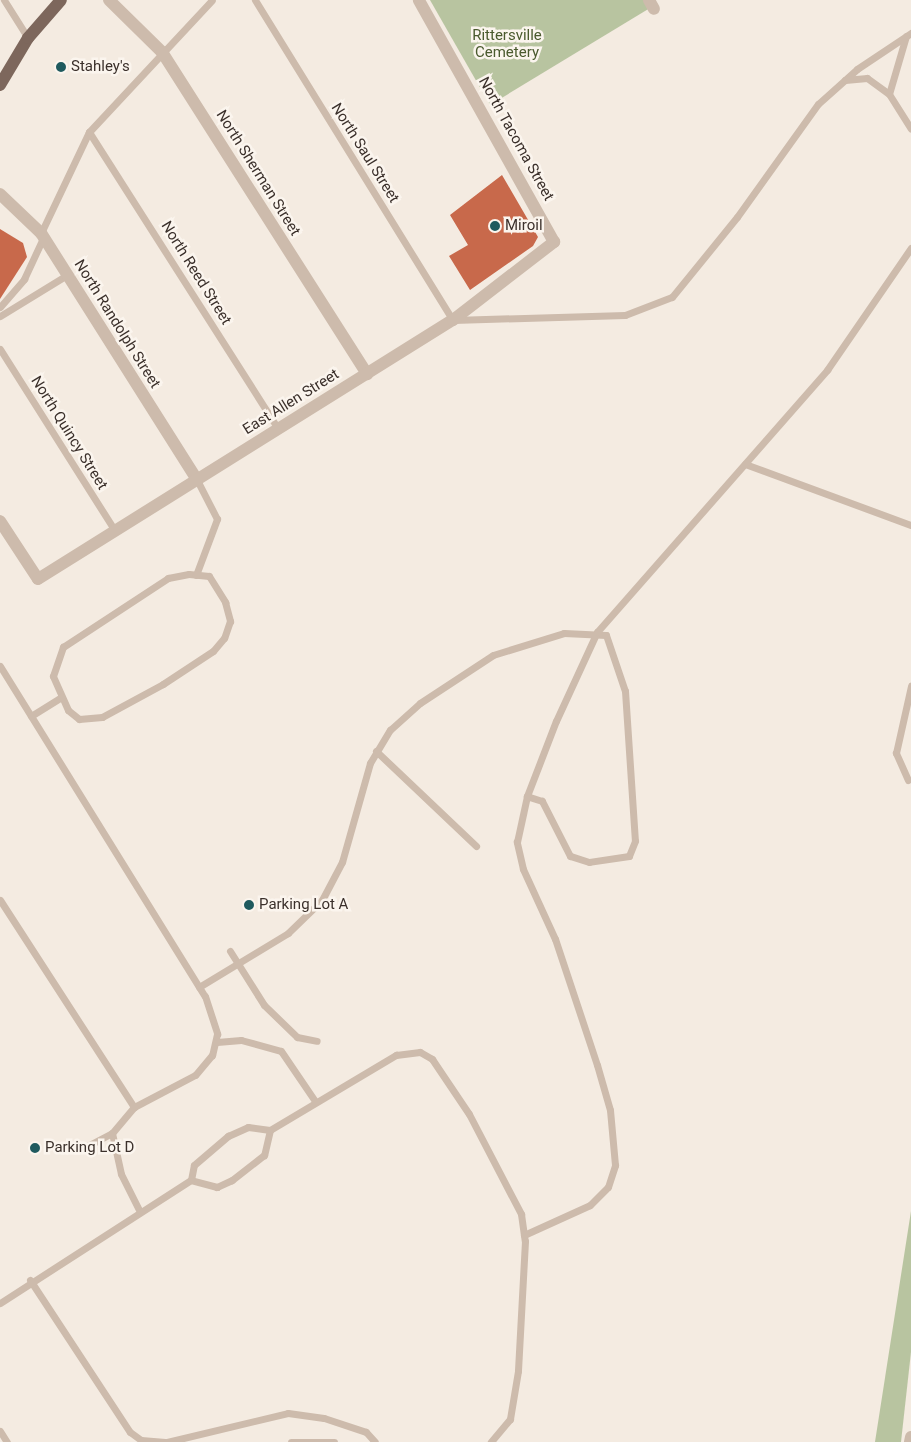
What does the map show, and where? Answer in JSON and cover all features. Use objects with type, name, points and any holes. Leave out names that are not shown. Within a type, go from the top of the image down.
[{"type":"main road","points":[[0,85],[28,38],[61,0]]},
{"type":"street","name":"North Sherman Street","points":[[109,0],[162,52],[367,374]]},
{"type":"street","name":"North Tacoma Street","points":[[419,0],[554,242]]},
{"type":"street","name":"North Randolph Street","points":[[0,194],[42,235],[197,480]]},
{"type":"street","name":"East Allen Street","points":[[0,521],[38,579],[452,320],[554,242]]},
{"type":"street","points":[[910,1442],[911,1437]]},
{"type":"lane","points":[[4,0],[28,38]]},
{"type":"lane","points":[[0,307],[24,279],[89,132],[212,0]]},
{"type":"lane","name":"North Saul Street","points":[[254,0],[452,320]]},
{"type":"lane","points":[[452,320],[625,315],[672,297],[737,217],[818,104],[844,80],[909,34]]},
{"type":"lane","points":[[889,94],[909,34]]},
{"type":"lane","points":[[844,80],[867,78],[889,94],[911,128]]},
{"type":"lane","name":"North Reed Street","points":[[89,132],[278,429]]},
{"type":"lane","points":[[524,1235],[590,1205],[608,1187],[616,1143],[610,1110],[572,988],[523,869],[517,842],[527,796],[572,682],[598,632],[827,370],[911,248]]},
{"type":"lane","points":[[0,316],[68,275]]},
{"type":"lane","name":"North Quincy Street","points":[[0,349],[115,531]]},
{"type":"lane","points":[[745,464],[911,525]]},
{"type":"lane","points":[[196,575],[217,519],[197,480]]},
{"type":"lane","points":[[196,575],[208,576],[227,608],[230,622],[213,651],[102,717],[78,719],[61,697],[53,676],[63,647],[168,578],[196,575]]},
{"type":"lane","points":[[198,987],[297,926],[328,891],[376,751],[420,703],[493,655],[564,634],[598,632],[606,635],[614,651],[625,691],[635,841],[629,856],[590,862],[570,856],[542,801],[527,796]]},
{"type":"lane","points":[[0,666],[212,1010],[217,1042],[195,1075],[134,1107],[112,1133],[80,1150]]},
{"type":"lane","points":[[908,780],[896,753],[911,686]]},
{"type":"lane","points":[[31,716],[61,697]]},
{"type":"lane","points":[[376,751],[476,846]]},
{"type":"lane","points":[[0,900],[134,1107]]},
{"type":"lane","points":[[230,951],[264,1005],[297,1037],[317,1041]]},
{"type":"lane","points":[[217,1042],[241,1040],[281,1050],[314,1101]]},
{"type":"lane","points":[[0,1303],[30,1280],[139,1210],[191,1180],[217,1187],[232,1180],[264,1154],[270,1130],[314,1101],[396,1055],[420,1052],[432,1059],[512,1193],[524,1235],[518,1371],[510,1419],[496,1440]]},
{"type":"lane","points":[[191,1180],[194,1165],[228,1136],[248,1126],[270,1130]]},
{"type":"lane","points":[[112,1133],[121,1174],[139,1210]]},
{"type":"lane","points":[[30,1280],[130,1432],[141,1440],[166,1442],[288,1413],[324,1418],[366,1432],[375,1442]]},
{"type":"lane","points":[[0,1431],[7,1442]]},
{"type":"lane","points":[[291,1442],[334,1442]]},
{"type":"green space","name":"Rittersville Cemetery","points":[[430,0],[646,0],[650,8],[490,105]]},
{"type":"green space","points":[[911,1211],[911,1352],[901,1442],[875,1442]]},
{"type":"building","name":"Miroil","points":[[502,175],[538,237],[533,246],[470,290],[449,256],[468,245],[450,215]]},
{"type":"building","points":[[0,229],[23,243],[27,257],[0,299]]},
{"type":"place","name":"Stahley's","points":[[61,67]]},
{"type":"place","name":"Miroil","points":[[495,226]]},
{"type":"place","name":"Parking Lot A","points":[[249,905]]},
{"type":"place","name":"Parking Lot D","points":[[35,1148]]}]
